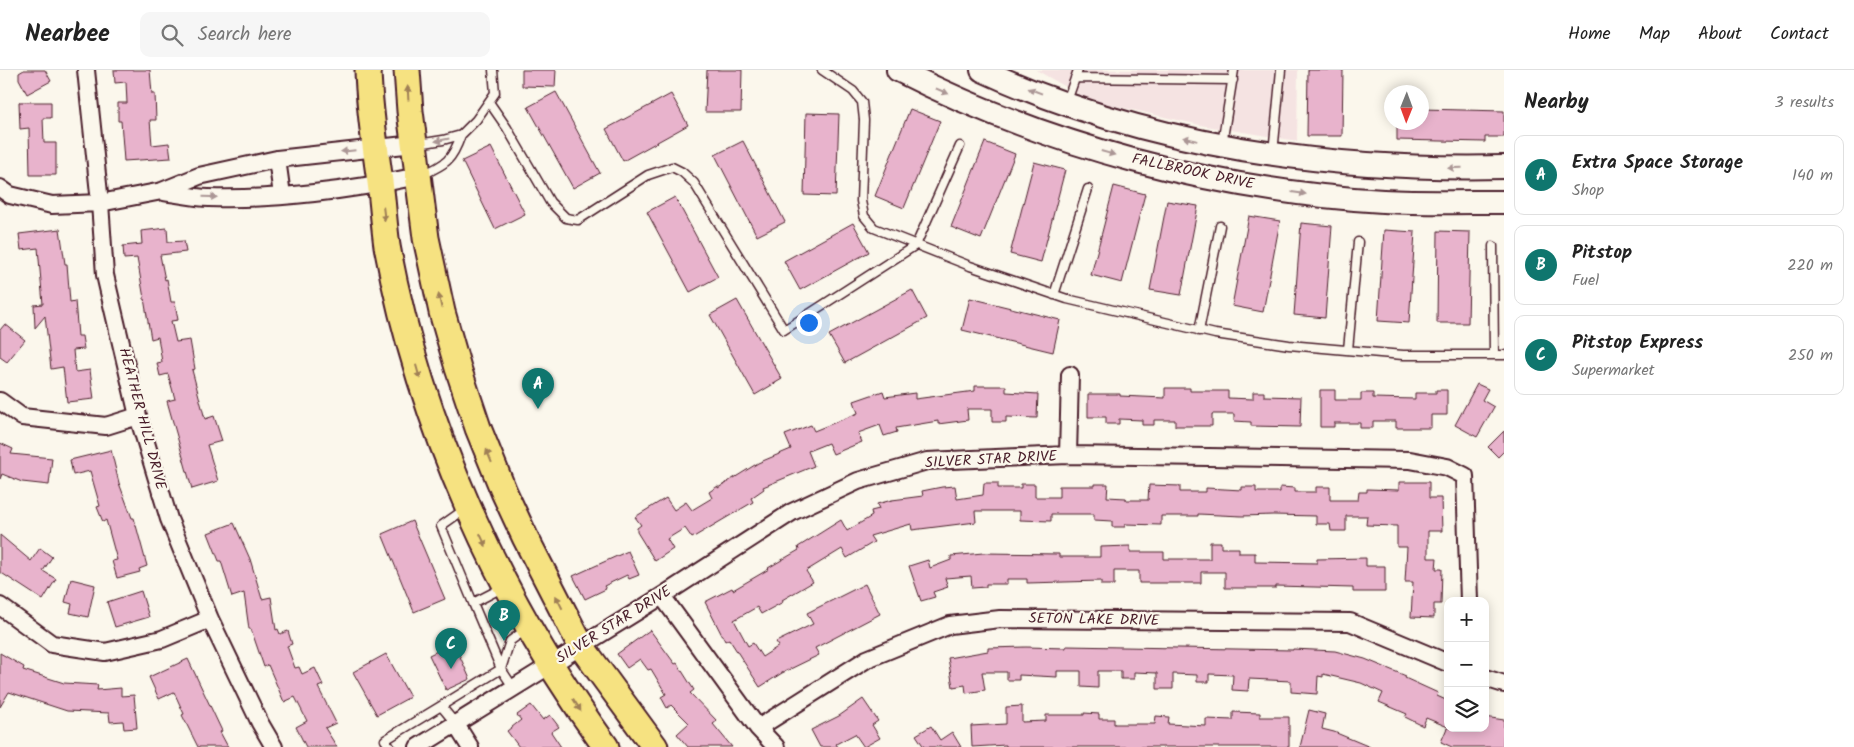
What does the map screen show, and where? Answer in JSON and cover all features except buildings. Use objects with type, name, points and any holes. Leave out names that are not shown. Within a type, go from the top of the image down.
[{"type":"main road","points":[[368,70],[370,115],[387,245],[404,322],[420,380],[441,442],[467,507],[506,586],[551,664],[606,747]]},
{"type":"main road","points":[[407,70],[426,238],[442,312],[478,428],[525,537],[581,646],[655,747]]},
{"type":"street","name":"HEATHER HILL DRIVE","points":[[86,70],[100,203],[105,275],[138,416],[169,518],[210,619],[260,723],[274,747]]},
{"type":"street","name":"FALLBROOK DRIVE","points":[[898,70],[981,108],[1061,138],[1128,158],[1216,179],[1267,188],[1383,201],[1443,203],[1504,202]]},
{"type":"street","name":"FALLBROOK DRIVE","points":[[982,70],[1069,104],[1189,140],[1312,160],[1382,166],[1504,167]]},
{"type":"street","points":[[1061,138],[1069,104]]},
{"type":"street","points":[[0,188],[10,195],[52,205],[100,203],[162,192],[199,176],[277,159],[414,144]]},
{"type":"street","points":[[1216,179],[1222,146]]},
{"type":"street","points":[[1267,188],[1273,154]]},
{"type":"street","points":[[277,159],[282,195]]},
{"type":"street","points":[[162,192],[208,198],[282,195],[380,184],[418,176]]},
{"type":"street","points":[[1068,455],[1070,375]]},
{"type":"street","points":[[0,401],[22,417],[106,426],[138,416]]},
{"type":"street","name":"SILVER STAR DRIVE","points":[[418,747],[662,596],[792,512],[858,481],[928,461],[1068,455],[1410,460],[1447,467],[1465,476],[1469,597]]},
{"type":"street","points":[[662,596],[758,728],[776,747]]},
{"type":"street","points":[[0,606],[52,644],[105,652],[162,639],[210,619]]},
{"type":"street","name":"SETON LAKE DRIVE","points":[[758,728],[867,659],[950,625],[1000,619],[1350,622],[1444,661]]},
{"type":"street","points":[[1489,679],[1504,684]]},
{"type":"street","points":[[455,723],[470,747]]},
{"type":"lane","points":[[418,176],[443,165],[455,152],[461,135],[476,120],[495,93],[493,70]]},
{"type":"lane","points":[[822,70],[853,91],[862,102],[864,120],[861,201],[864,216],[874,228],[1054,295],[1099,308],[1199,331],[1289,345],[1402,355],[1504,355]]},
{"type":"lane","points":[[1222,146],[1234,70]]},
{"type":"lane","points":[[1273,154],[1281,70]]},
{"type":"lane","points":[[1069,104],[1076,74],[1233,80]]},
{"type":"lane","points":[[489,102],[507,128],[550,202],[566,218],[578,220],[648,175],[672,167],[682,172],[694,183],[784,330],[916,245],[960,146]]},
{"type":"lane","points":[[414,144],[443,140],[461,135]]},
{"type":"lane","points":[[1054,295],[1088,189]]},
{"type":"lane","points":[[1199,331],[1220,226]]},
{"type":"lane","points":[[1348,350],[1358,242]]},
{"type":"lane","points":[[1493,246],[1494,355]]},
{"type":"lane","points":[[467,507],[441,526],[501,669],[513,687]]},
{"type":"lane","points":[[473,603],[506,586]]},
{"type":"lane","points":[[390,747],[385,740],[501,669],[510,641],[529,628]]},
{"type":"lane","points":[[441,706],[455,723]]},
{"type":"shaded area","points":[[1036,70],[1298,70],[1297,141],[1200,125],[1089,100]]},
{"type":"place","name":"Extra Space Storage","points":[[538,409]]},
{"type":"place","name":"Pitstop","points":[[504,641]]},
{"type":"place","name":"Pitstop Express","points":[[451,669]]}]
